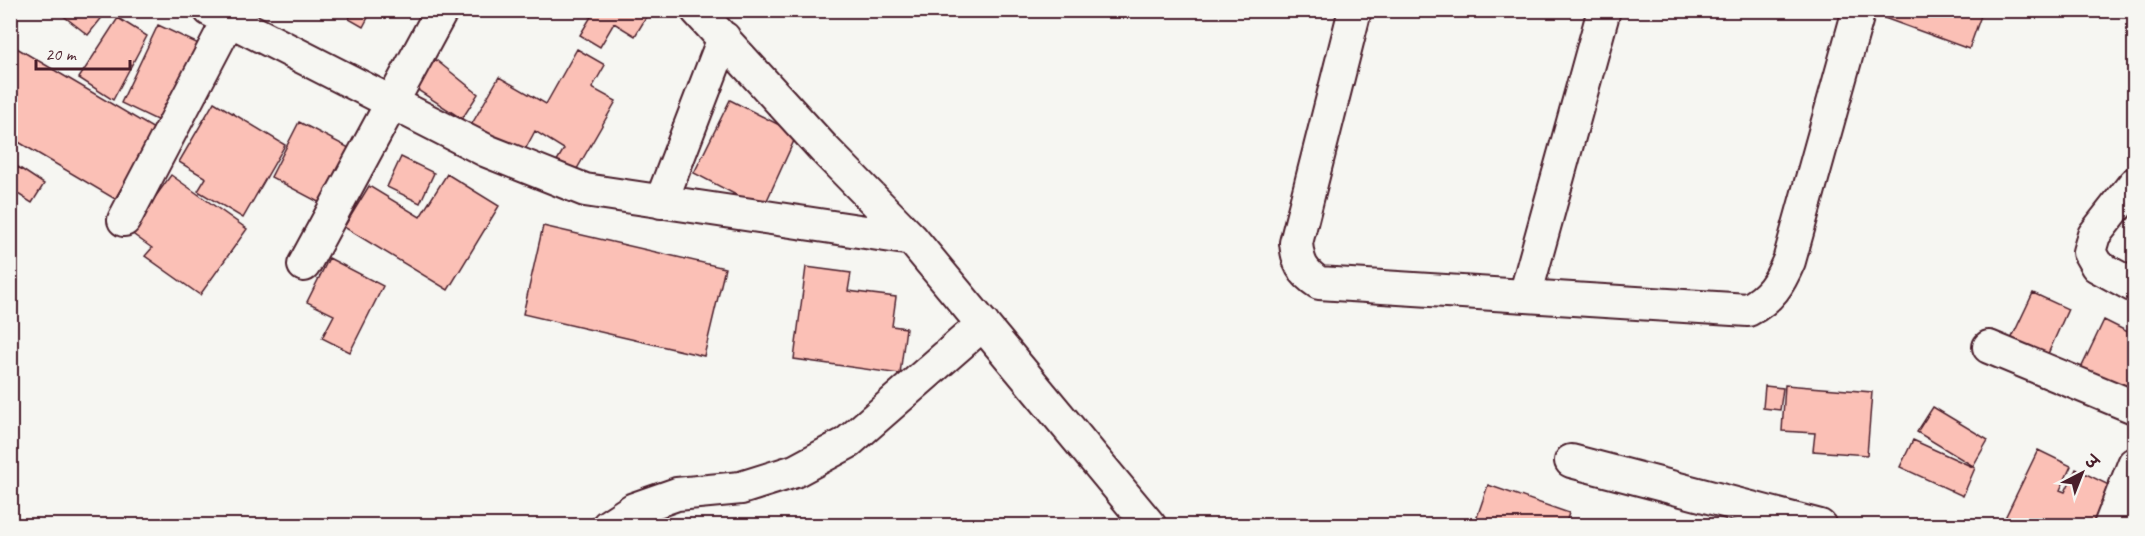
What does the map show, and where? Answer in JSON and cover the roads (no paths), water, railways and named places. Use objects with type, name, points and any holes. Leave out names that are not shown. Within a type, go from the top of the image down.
[{"type":"street","points":[[304,265],[442,10]]},
{"type":"street","points":[[697,10],[824,149],[912,239],[1150,525]]},
{"type":"street","points":[[1355,10],[1296,243],[1297,259],[1304,273],[1319,283],[1748,310],[1763,302],[1779,286],[1789,261],[1859,10]]},
{"type":"street","points":[[1525,296],[1604,10]]},
{"type":"street","points":[[124,220],[224,14],[487,151],[585,190],[912,239]]},
{"type":"street","points":[[661,202],[724,38]]},
{"type":"street","points":[[2134,184],[2094,235],[2089,252],[2097,266],[2134,286]]},
{"type":"street","points":[[608,525],[634,509],[677,494],[741,488],[806,465],[847,443],[983,324]]},
{"type":"street","points":[[1989,347],[2134,407]]},
{"type":"street","points":[[1571,461],[1812,524]]},
{"type":"street","points":[[2110,525],[2134,464]]}]
